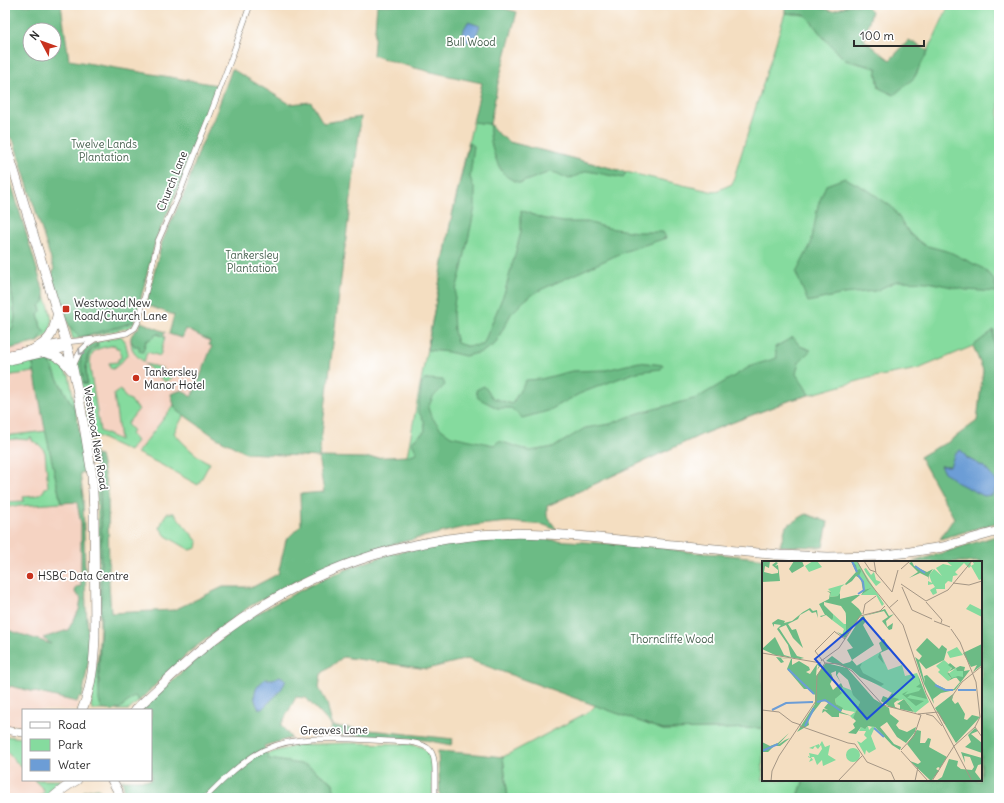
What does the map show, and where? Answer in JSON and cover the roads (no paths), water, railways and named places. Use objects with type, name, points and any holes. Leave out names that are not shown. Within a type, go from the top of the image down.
[{"type":"highway","name":"Westwood New Road","points":[[5,142],[73,371],[81,408],[92,475],[94,506],[96,636],[92,671],[86,700],[82,709]]},
{"type":"highway","points":[[34,349],[49,339],[54,330],[57,313]]},
{"type":"highway","points":[[46,353],[59,357],[73,371]]},
{"type":"highway","points":[[136,709],[176,671],[221,634],[256,610],[304,583],[338,568],[374,555],[421,543],[466,536],[499,534],[552,534],[780,555],[854,557],[876,556],[943,547],[999,530]]},
{"type":"highway","name":"Westwood New Road","points":[[86,700],[88,709]]},
{"type":"highway","points":[[60,791],[67,781]]},
{"type":"highway","points":[[52,798],[75,781]]},
{"type":"highway","points":[[112,781],[119,795]]},
{"type":"highway","points":[[118,781],[119,795]]},
{"type":"street","name":"Church Lane","points":[[66,345],[127,333],[134,330],[137,326],[158,241],[182,187],[232,59],[250,5]]},
{"type":"street","name":"Church Lane","points":[[73,371],[76,359],[81,350],[95,339]]},
{"type":"street","points":[[5,355],[34,349],[66,345]]},
{"type":"street","points":[[5,362],[46,353],[66,345]]},
{"type":"street","points":[[5,730],[22,733]]},
{"type":"street","name":"Greaves Lane","points":[[205,798],[236,770],[260,752],[278,745],[298,740],[328,738],[416,742],[428,748],[432,752],[435,760],[435,798]]},
{"type":"water","points":[[468,22],[480,26],[474,41],[465,42],[461,34]]},
{"type":"water","points":[[961,450],[967,458],[984,467],[997,482],[998,486],[992,495],[984,496],[958,483],[944,472],[940,466],[950,466],[955,453]]},
{"type":"water","points":[[279,676],[286,680],[282,688],[262,709],[259,709],[254,696],[256,689],[265,679],[274,679]]},
{"type":"place","name":"Westwood New Road/Church Lane","points":[[66,309]]},
{"type":"place","name":"Tankersley Manor Hotel","points":[[136,378]]},
{"type":"place","name":"HSBC Data Centre","points":[[30,576]]},
{"type":"park label","name":"Bull Wood","points":[[471,42]]},
{"type":"park label","name":"Twelve Lands Plantation","points":[[104,150]]},
{"type":"park label","name":"Tankersley Plantation","points":[[252,261]]},
{"type":"park label","name":"Thorncliffe Wood","points":[[672,639]]}]
